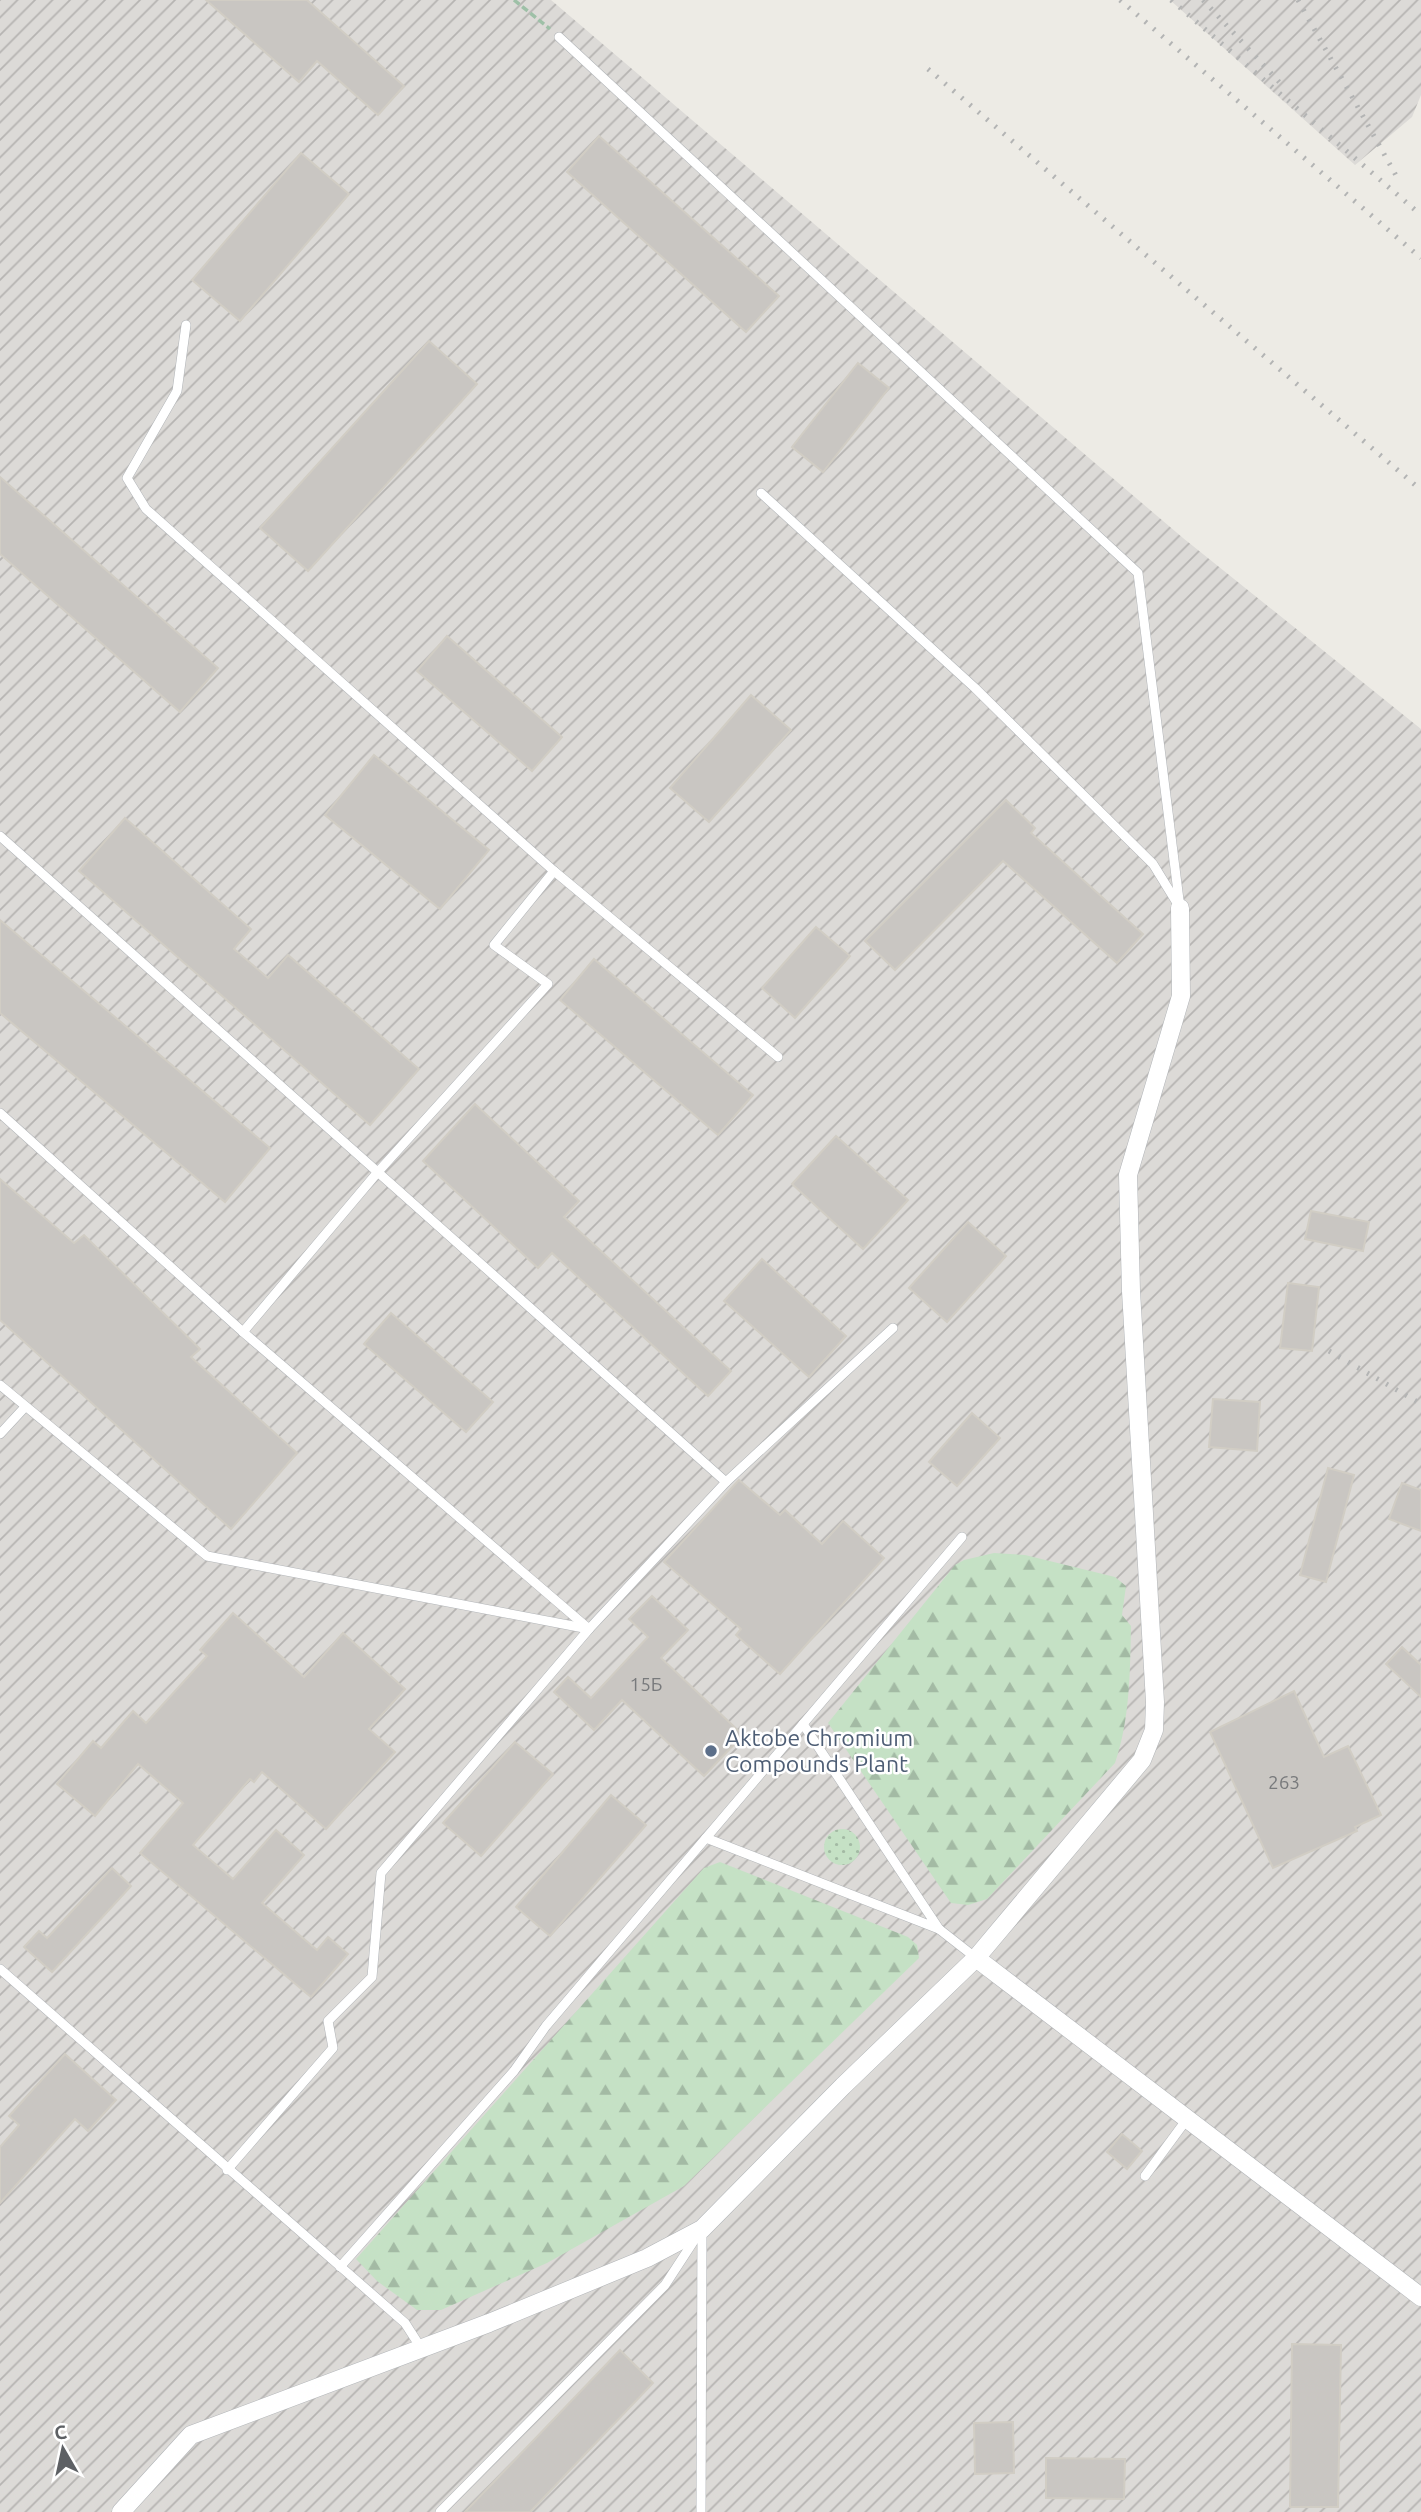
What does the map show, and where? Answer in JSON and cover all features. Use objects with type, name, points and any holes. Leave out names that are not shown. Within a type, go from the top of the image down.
[{"type":"street","points":[[121,2512],[191,2435],[647,2259],[702,2229],[843,2086],[976,1958],[1142,1760],[1154,1730],[1155,1702],[1128,1175],[1181,996],[1180,908]]},
{"type":"street","points":[[976,1958],[1421,2297]]},
{"type":"lane","points":[[559,37],[1094,529],[1138,573],[1180,908]]},
{"type":"lane","points":[[186,325],[177,391],[127,478],[146,509],[554,870],[778,1057]]},
{"type":"lane","points":[[761,493],[975,688],[1134,845],[1153,864],[1180,908]]},
{"type":"lane","points":[[0,836],[726,1482]]},
{"type":"lane","points":[[243,1332],[377,1173],[548,984],[494,945],[554,870]]},
{"type":"lane","points":[[0,1113],[243,1332],[589,1629]]},
{"type":"lane","points":[[226,2170],[332,2048],[328,2021],[372,1977],[381,1873],[589,1629],[726,1482],[892,1328]]},
{"type":"lane","points":[[0,1385],[207,1556],[589,1629]]},
{"type":"lane","points":[[0,1434],[25,1407]]},
{"type":"lane","points":[[340,2267],[514,2071],[546,2026],[962,1537]]},
{"type":"lane","points":[[803,1724],[939,1929]]},
{"type":"lane","points":[[706,1838],[939,1929],[976,1958]]},
{"type":"lane","points":[[0,1969],[226,2170],[405,2323],[421,2348]]},
{"type":"lane","points":[[1145,2176],[1186,2119]]},
{"type":"lane","points":[[440,2512],[665,2285],[702,2229]]},
{"type":"lane","points":[[701,2512],[702,2229]]},
{"type":"path","points":[[514,0],[559,37]]},
{"type":"shaded area","name":"Aktobe Chromium Compounds Plant","points":[[0,0],[551,0],[1183,538],[1421,729],[1421,2512],[0,2512]]},
{"type":"shaded area","points":[[1170,0],[1421,0],[1421,95],[1412,117],[1355,165]]},
{"type":"green space","points":[[994,1553],[1025,1555],[1115,1577],[1126,1586],[1122,1615],[1131,1626],[1128,1695],[1124,1730],[1115,1763],[987,1899],[968,1905],[951,1903],[828,1723],[955,1565],[964,1560]]},
{"type":"green space","points":[[842,1829],[855,1834],[860,1847],[855,1860],[842,1865],[829,1860],[824,1847],[829,1834]]},
{"type":"green space","points":[[720,1862],[908,1937],[917,1945],[919,1958],[684,2186],[547,2263],[441,2310],[417,2310],[377,2281],[356,2259],[704,1868]]},
{"type":"building","points":[[206,0],[307,0],[404,86],[378,115],[317,61],[299,82]]},
{"type":"building","points":[[599,136],[779,296],[746,332],[567,172]]},
{"type":"building","points":[[301,153],[349,194],[240,321],[192,280]]},
{"type":"building","points":[[429,341],[477,384],[308,571],[260,528]]},
{"type":"building","points":[[858,363],[889,388],[823,472],[792,447]]},
{"type":"building","points":[[0,477],[218,668],[180,712],[0,554]]},
{"type":"building","points":[[447,636],[562,737],[532,771],[417,671]]},
{"type":"building","points":[[751,695],[791,730],[709,822],[670,788]]},
{"type":"building","points":[[374,755],[489,850],[440,909],[325,815]]},
{"type":"building","points":[[1006,800],[1035,828],[1031,833],[1143,934],[1117,963],[1003,861],[895,970],[865,941]]},
{"type":"building","points":[[125,818],[251,929],[234,949],[268,978],[288,955],[419,1069],[370,1125],[79,871]]},
{"type":"building","points":[[0,920],[270,1148],[225,1202],[0,1013]]},
{"type":"building","points":[[816,927],[850,956],[795,1018],[762,988]]},
{"type":"building","points":[[594,959],[753,1095],[718,1135],[560,1000]]},
{"type":"building","points":[[475,1104],[579,1201],[564,1217],[731,1371],[708,1396],[552,1253],[538,1268],[423,1161]]},
{"type":"building","points":[[836,1136],[908,1200],[863,1249],[792,1184]]},
{"type":"building","points":[[0,1179],[74,1243],[84,1235],[200,1349],[191,1357],[297,1453],[231,1529],[0,1320]]},
{"type":"building","points":[[1311,1211],[1369,1222],[1363,1251],[1305,1239]]},
{"type":"building","points":[[968,1222],[1006,1256],[947,1322],[909,1288]]},
{"type":"building","points":[[762,1259],[846,1336],[809,1377],[724,1301]]},
{"type":"building","points":[[1288,1283],[1319,1287],[1312,1351],[1280,1348]]},
{"type":"building","points":[[391,1313],[493,1402],[466,1432],[364,1344]]},
{"type":"building","points":[[1213,1399],[1260,1402],[1257,1451],[1209,1447]]},
{"type":"building","points":[[972,1413],[1000,1438],[957,1486],[929,1462]]},
{"type":"building","points":[[1328,1468],[1354,1475],[1326,1582],[1300,1575]]},
{"type":"building","points":[[739,1480],[780,1515],[785,1510],[822,1544],[843,1521],[884,1558],[780,1674],[736,1635],[741,1629],[664,1562]]},
{"type":"building","points":[[1402,1483],[1421,1490],[1421,1531],[1389,1519]]},
{"type":"building","points":[[652,1596],[688,1630],[661,1658],[743,1735],[704,1776],[622,1700],[594,1730],[554,1692],[568,1677],[591,1698],[648,1637],[629,1619]]},
{"type":"building","points":[[233,1613],[304,1677],[343,1633],[405,1689],[369,1729],[395,1752],[326,1829],[262,1772],[254,1782],[250,1779],[193,1845],[233,1879],[276,1830],[304,1855],[262,1903],[317,1950],[328,1937],[348,1954],[311,1997],[140,1853],[183,1803],[138,1764],[95,1816],[57,1784],[93,1741],[101,1748],[133,1711],[146,1723],[207,1656],[200,1650]]},
{"type":"building","points":[[1402,1647],[1421,1665],[1421,1697],[1386,1664]]},
{"type":"building","points":[[1294,1691],[1324,1757],[1348,1746],[1381,1815],[1355,1827],[1357,1831],[1273,1868],[1210,1732]]},
{"type":"building","points":[[515,1742],[553,1774],[481,1856],[443,1823]]},
{"type":"building","points":[[611,1795],[646,1825],[550,1936],[516,1907]]},
{"type":"building","points":[[112,1868],[131,1886],[52,1972],[24,1947],[39,1931],[47,1938]]},
{"type":"building","points":[[65,2054],[116,2100],[88,2131],[75,2119],[0,2203],[0,2147],[19,2125],[9,2116]]},
{"type":"building","points":[[1122,2134],[1142,2151],[1127,2169],[1107,2152]]},
{"type":"building","points":[[1292,2344],[1341,2345],[1338,2507],[1290,2507]]},
{"type":"building","points":[[620,2350],[653,2383],[530,2512],[465,2512]]},
{"type":"building","points":[[1013,2422],[1014,2473],[975,2474],[974,2423]]},
{"type":"building","points":[[1046,2458],[1125,2459],[1124,2499],[1046,2498]]},
{"type":"railway","points":[[1120,0],[1421,258]]},
{"type":"railway","points":[[1171,0],[1421,215]]},
{"type":"railway","points":[[1203,0],[1281,84]]},
{"type":"railway","points":[[1298,0],[1398,179]]},
{"type":"railway","points":[[928,69],[1421,490]]},
{"type":"railway","points":[[1329,1351],[1421,1404]]},
{"type":"place","name":"Aktobe Chromium Compounds Plant","points":[[711,1751]]}]
